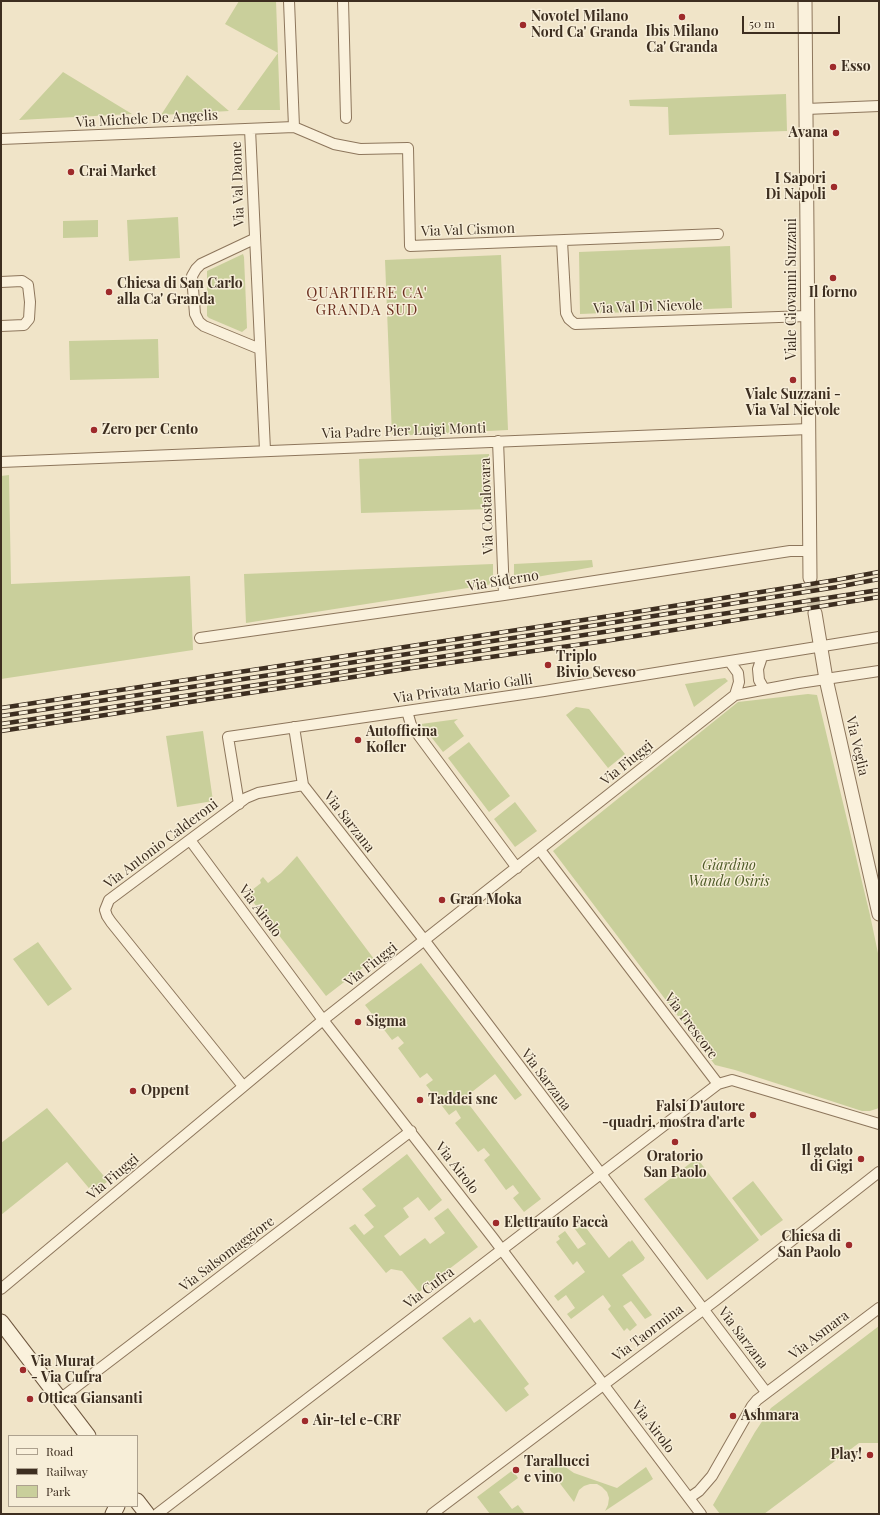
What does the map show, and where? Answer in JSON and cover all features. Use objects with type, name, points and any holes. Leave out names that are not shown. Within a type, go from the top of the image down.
[{"type":"main road","points":[[1,1322],[87,1435]]},
{"type":"main road","points":[[138,1502],[147,1514]]},
{"type":"street","points":[[289,1],[294,127]]},
{"type":"street","points":[[342,1],[346,118]]},
{"type":"street","name":"Viale Giovanni Suzzani","points":[[805,1],[810,578]]},
{"type":"street","points":[[806,109],[879,106]]},
{"type":"street","name":"Via Michele De Angelis","points":[[1,139],[294,127]]},
{"type":"street","name":"Via Val Cismon","points":[[294,127],[334,144],[360,149],[408,148],[410,246],[718,234]]},
{"type":"street","name":"Via Val Daone","points":[[250,129],[265,450]]},
{"type":"street","name":"Via Val Daone","points":[[254,239],[201,264],[192,276],[195,314],[204,326],[260,349]]},
{"type":"street","name":"Via Val Di Nievole","points":[[562,241],[566,313],[569,319],[575,324],[808,316]]},
{"type":"street","points":[[1,282],[22,281],[28,285],[30,302],[29,320],[24,325],[1,326]]},
{"type":"street","name":"Via Padre Pier Luigi Monti","points":[[1,462],[212,454],[265,450],[809,429]]},
{"type":"street","name":"Via Costalovara","points":[[498,441],[504,595]]},
{"type":"street","name":"Via Siderno","points":[[200,638],[504,595],[790,551],[810,551]]},
{"type":"street","points":[[815,613],[820,647]]},
{"type":"street","name":"Via Privata Mario Galli","points":[[239,804],[228,737],[730,662],[879,637]]},
{"type":"street","name":"Via Veglia","points":[[820,647],[879,914]]},
{"type":"street","points":[[762,657],[758,669],[759,680],[764,689]]},
{"type":"street","points":[[730,662],[738,673],[739,682],[735,695],[879,671]]},
{"type":"street","name":"Via Fiuggi","points":[[1,1289],[323,1020],[735,695]]},
{"type":"street","points":[[407,711],[411,725],[517,868]]},
{"type":"street","points":[[294,727],[303,785]]},
{"type":"street","name":"Via Antonio Calderoni","points":[[243,1086],[111,922],[105,910],[109,900],[253,795],[303,785]]},
{"type":"street","name":"Via Sarzana","points":[[303,785],[704,1308],[766,1392]]},
{"type":"street","name":"Via Airolo","points":[[190,840],[323,1020],[411,1132],[604,1384],[701,1514]]},
{"type":"street","name":"Via Trescore","points":[[540,850],[718,1084]]},
{"type":"street","points":[[718,1084],[732,1080],[879,1124]]},
{"type":"street","name":"Via Cufra","points":[[157,1514],[718,1084]]},
{"type":"street","name":"Via Salsomaggiore","points":[[60,1399],[411,1132]]},
{"type":"street","name":"Via Taormina","points":[[432,1514],[704,1308],[879,1172]]},
{"type":"street","name":"Via Asmara","points":[[689,1498],[699,1491],[712,1476],[752,1406],[766,1392],[879,1308]]},
{"type":"green space","points":[[239,1],[276,1],[278,53],[225,24]]},
{"type":"green space","points":[[278,53],[280,110],[237,110]]},
{"type":"green space","points":[[63,72],[132,114],[19,120]]},
{"type":"green space","points":[[187,75],[229,111],[161,115]]},
{"type":"green space","points":[[786,94],[787,131],[669,135],[668,107],[630,106],[629,100]]},
{"type":"green space","points":[[178,217],[180,258],[129,261],[127,220]]},
{"type":"green space","points":[[98,220],[98,237],[63,238],[63,221]]},
{"type":"green space","points":[[730,246],[732,308],[580,314],[579,252]]},
{"type":"green space","points":[[243,254],[247,328],[242,332],[207,316],[207,271]]},
{"type":"green space","points":[[501,255],[508,430],[392,436],[385,260]]},
{"type":"green space","points":[[158,339],[159,378],[70,380],[69,341]]},
{"type":"green space","points":[[489,454],[491,509],[361,513],[359,459]]},
{"type":"green space","points":[[9,475],[11,584],[190,576],[193,650],[1,679],[1,476]]},
{"type":"green space","points":[[592,560],[593,567],[514,581],[514,564]]},
{"type":"green space","points":[[493,564],[493,584],[246,623],[244,574]]},
{"type":"green space","points":[[725,678],[728,681],[694,707],[685,684]]},
{"type":"green space","name":"Giardino Wanda Osiris","points":[[808,694],[817,695],[879,958],[879,1108],[870,1111],[862,1111],[735,1070],[715,1065],[553,851],[738,702]]},
{"type":"green space","points":[[576,707],[589,709],[625,754],[608,768],[566,715]]},
{"type":"green space","points":[[458,719],[454,722],[464,736],[443,752],[421,724]]},
{"type":"green space","points":[[203,731],[213,801],[177,807],[166,736]]},
{"type":"green space","points":[[469,742],[510,796],[489,812],[448,758]]},
{"type":"green space","points":[[515,802],[537,831],[515,847],[494,819]]},
{"type":"green space","points":[[297,856],[374,959],[326,996],[247,894],[261,883],[260,880],[263,877],[268,883],[281,873]]},
{"type":"green space","points":[[38,942],[72,989],[48,1006],[13,959]]},
{"type":"green space","points":[[421,963],[522,1095],[515,1100],[495,1074],[464,1098],[541,1199],[524,1212],[513,1198],[519,1193],[513,1185],[506,1190],[484,1160],[490,1155],[484,1148],[478,1152],[455,1123],[461,1118],[456,1110],[449,1115],[426,1085],[433,1080],[427,1073],[420,1078],[398,1048],[404,1043],[398,1036],[392,1040],[365,1005]]},
{"type":"green space","points":[[47,1108],[108,1181],[93,1193],[67,1162],[1,1215],[1,1143]]},
{"type":"green space","points":[[407,1154],[442,1200],[429,1211],[418,1197],[403,1208],[409,1217],[384,1236],[400,1256],[425,1238],[430,1244],[445,1233],[434,1218],[448,1208],[478,1247],[419,1292],[402,1271],[391,1269],[386,1273],[349,1228],[355,1224],[364,1235],[374,1227],[364,1215],[376,1206],[362,1189]]},
{"type":"green space","points":[[697,1158],[759,1240],[707,1280],[644,1199]]},
{"type":"green space","points":[[753,1181],[783,1220],[761,1236],[732,1198]]},
{"type":"green space","points":[[580,1220],[609,1258],[632,1240],[645,1258],[622,1275],[652,1315],[645,1319],[631,1301],[623,1306],[637,1325],[630,1331],[627,1328],[624,1331],[608,1309],[611,1306],[603,1295],[571,1319],[567,1314],[575,1308],[566,1295],[558,1301],[554,1296],[585,1272],[577,1261],[573,1265],[556,1242],[560,1239],[558,1236],[565,1231],[578,1249],[586,1244],[572,1225]]},
{"type":"green space","points":[[470,1317],[474,1323],[480,1319],[529,1384],[524,1388],[529,1395],[506,1412],[442,1338]]},
{"type":"green space","points":[[879,1326],[879,1443],[859,1443],[764,1514],[720,1514],[713,1505],[755,1432],[771,1408]]},
{"type":"green space","points":[[558,1462],[574,1473],[617,1488],[646,1467],[653,1479],[605,1511],[609,1498],[607,1492],[597,1484],[584,1486],[579,1490],[574,1502],[549,1469]]},
{"type":"green space","points":[[513,1470],[518,1478],[499,1492],[512,1509],[518,1505],[525,1514],[490,1514],[477,1497]]},
{"type":"tunnel","points":[[810,578],[815,613]]},
{"type":"railway","points":[[1,708],[623,614],[879,572]]},
{"type":"railway","points":[[1,716],[578,628],[879,579]]},
{"type":"railway","points":[[1,724],[879,590]]},
{"type":"railway","points":[[1,731],[412,668],[605,641],[879,597]]},
{"type":"place","name":"Ibis Milano Ca' Granda","points":[[682,17]]},
{"type":"place","name":"Novotel Milano Nord Ca' Granda","points":[[523,25]]},
{"type":"place","name":"Esso","points":[[833,67]]},
{"type":"place","name":"Avana","points":[[836,133]]},
{"type":"place","name":"Crai Market","points":[[71,172]]},
{"type":"place","name":"I Sapori Di Napoli","points":[[834,187]]},
{"type":"place","name":"Il forno","points":[[833,278]]},
{"type":"place","name":"Chiesa di San Carlo alla Ca' Granda","points":[[109,292]]},
{"type":"place","name":"Viale Suzzani - Via Val Nievole","points":[[793,380]]},
{"type":"place","name":"Zero per Cento","points":[[94,430]]},
{"type":"place","name":"Triplo Bivio Seveso","points":[[548,665]]},
{"type":"place","name":"Autofficina Kofler","points":[[358,740]]},
{"type":"place","name":"Gran Moka","points":[[442,900]]},
{"type":"place","name":"Sigma","points":[[358,1022]]},
{"type":"place","name":"Oppent","points":[[133,1091]]},
{"type":"place","name":"Taddei snc","points":[[420,1100]]},
{"type":"place","name":"Falsi D'autore -quadri, mostra d'arte","points":[[753,1115]]},
{"type":"place","name":"Oratorio San Paolo","points":[[675,1142]]},
{"type":"place","name":"Il gelato di Gigi","points":[[861,1159]]},
{"type":"place","name":"Elettrauto Faccà","points":[[496,1223]]},
{"type":"place","name":"Chiesa di San Paolo","points":[[849,1245]]},
{"type":"place","name":"Via Murat - Via Cufra","points":[[23,1370]]},
{"type":"place","name":"Ottica Giansanti","points":[[30,1399]]},
{"type":"place","name":"Ashmara","points":[[733,1416]]},
{"type":"place","name":"Air-tel e-CRF","points":[[305,1421]]},
{"type":"place","name":"Play!","points":[[870,1455]]},
{"type":"place","name":"Tarallucci e vino","points":[[516,1470]]},
{"type":"district","name":"QUARTIERE CA' GRANDA SUD","points":[[367,302]]}]
